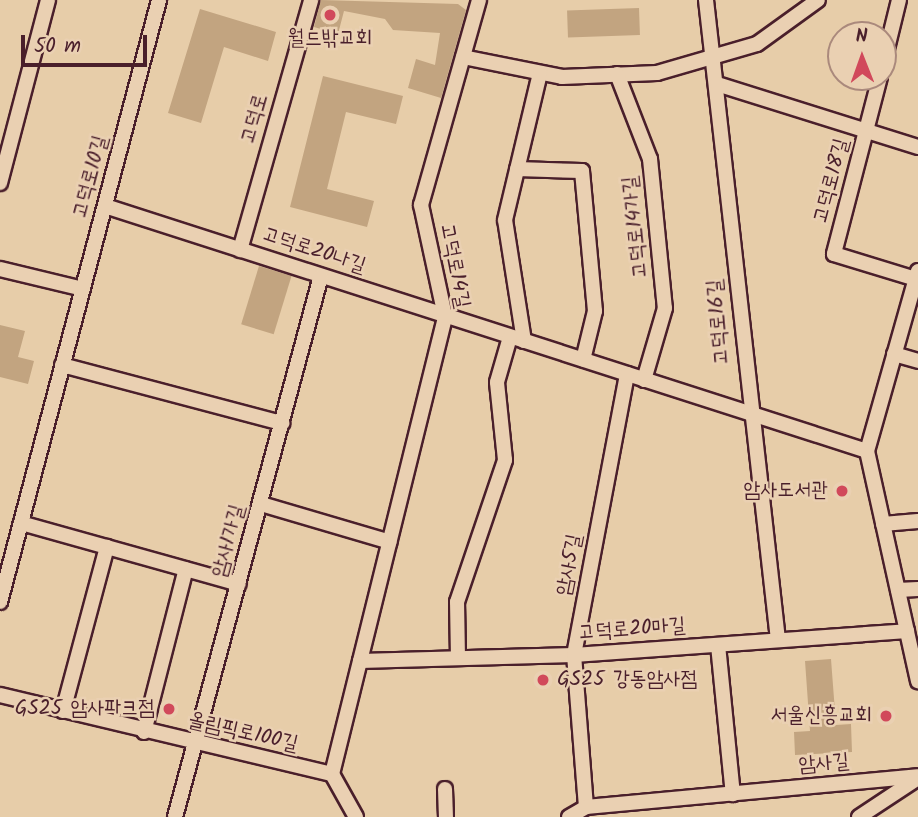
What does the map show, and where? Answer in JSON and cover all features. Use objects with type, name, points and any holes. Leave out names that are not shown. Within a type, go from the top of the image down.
[{"type":"street","points":[[0,183],[48,0]]},
{"type":"street","name":"고덕로10길","points":[[0,601],[159,0]]},
{"type":"street","name":"고덕로","points":[[240,250],[311,0]]},
{"type":"street","name":"고덕로14길","points":[[332,774],[445,316],[421,205],[479,0]]},
{"type":"street","name":"고덕로16길","points":[[706,0],[715,59],[749,413],[778,640]]},
{"type":"street","points":[[463,57],[540,74],[617,74],[715,59],[757,44],[818,0]]},
{"type":"street","points":[[894,21],[899,0]]},
{"type":"street","points":[[458,659],[457,602],[505,460],[497,382],[517,339],[505,220],[540,74]]},
{"type":"street","name":"고덕로14가길","points":[[617,74],[650,159],[665,308],[644,380]]},
{"type":"street","points":[[717,84],[918,147]]},
{"type":"street","name":"고덕로18길","points":[[877,91],[834,254],[917,275]]},
{"type":"street","points":[[517,169],[582,171],[595,311],[583,360]]},
{"type":"street","name":"고덕로20나길","points":[[105,206],[867,451]]},
{"type":"street","points":[[0,269],[83,289]]},
{"type":"street","points":[[917,275],[867,451],[918,681]]},
{"type":"street","name":"암사1가길","points":[[175,817],[197,745],[321,276]]},
{"type":"street","points":[[894,354],[918,361]]},
{"type":"street","points":[[62,365],[282,423]]},
{"type":"street","name":"암사5길","points":[[586,807],[574,655],[626,374]]},
{"type":"street","points":[[261,504],[390,541]]},
{"type":"street","points":[[883,524],[918,522]]},
{"type":"street","points":[[21,523],[239,584]]},
{"type":"street","points":[[63,711],[107,547]]},
{"type":"street","points":[[144,732],[186,569]]},
{"type":"street","points":[[898,590],[918,589]]},
{"type":"street","name":"고덕로20마길","points":[[360,661],[574,655],[907,631]]},
{"type":"street","points":[[718,645],[733,794]]},
{"type":"street","name":"올림픽로100길","points":[[0,695],[197,745],[332,774]]},
{"type":"street","points":[[332,774],[356,817]]},
{"type":"street","points":[[859,817],[918,777]]},
{"type":"street","name":"암사길","points":[[569,817],[586,807],[918,777]]},
{"type":"street","points":[[445,789],[446,817]]},
{"type":"building","points":[[321,0],[458,4],[466,10],[441,98],[408,88],[416,59],[435,65],[440,33],[393,30],[385,19],[344,11],[338,34],[314,27]]},
{"type":"building","points":[[639,8],[640,35],[568,37],[567,11]]},
{"type":"building","points":[[200,9],[276,32],[268,61],[224,47],[201,123],[168,113]]},
{"type":"building","points":[[323,76],[403,96],[396,124],[346,112],[327,189],[374,201],[367,227],[290,207]]},
{"type":"building","points":[[259,266],[292,276],[274,334],[241,324]]},
{"type":"building","points":[[0,325],[25,331],[18,357],[34,361],[28,384],[0,377]]},
{"type":"building","points":[[831,659],[836,725],[851,724],[852,752],[795,755],[794,732],[810,731],[805,661]]},
{"type":"place","name":"월드밖교회","points":[[330,15]]},
{"type":"place","name":"암사도서관","points":[[842,491]]},
{"type":"place","name":"GS25 강동암사점","points":[[543,680]]},
{"type":"place","name":"GS25 암사파크점","points":[[169,709]]},
{"type":"place","name":"서울신흥교회","points":[[886,716]]}]
